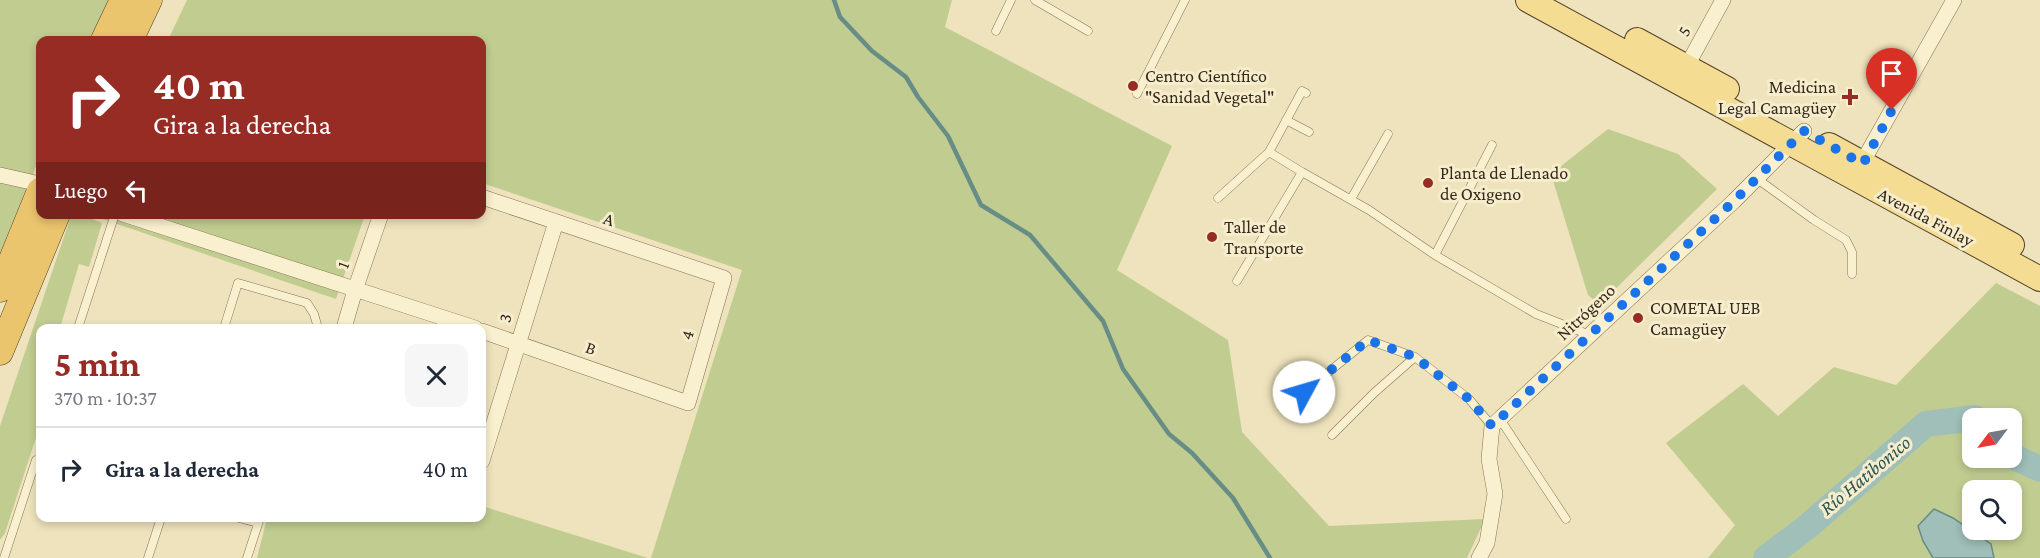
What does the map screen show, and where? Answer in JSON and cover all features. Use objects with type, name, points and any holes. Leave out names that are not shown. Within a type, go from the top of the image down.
[{"type":"highway","points":[[106,36],[123,0]]},
{"type":"highway","points":[[132,36],[149,0]]},
{"type":"highway","points":[[0,289],[36,201]]},
{"type":"highway","points":[[0,352],[55,219]]},
{"type":"main road","name":"Avenida Finlay","points":[[1528,0],[1682,74],[2040,273]]},
{"type":"main road","name":"Avenida Finlay","points":[[1562,0],[1682,74]]},
{"type":"street","name":"5","points":[[1682,74],[1723,0]]},
{"type":"street","points":[[1858,171],[1954,0]]},
{"type":"street","name":"Nitrógeno","points":[[1496,422],[1734,201],[1798,137]]},
{"type":"street","points":[[0,176],[36,183]]},
{"type":"street","name":"A","points":[[486,198],[724,278]]},
{"type":"street","points":[[138,219],[462,324]]},
{"type":"street","name":"1","points":[[345,324],[379,219]]},
{"type":"street","name":"3","points":[[486,448],[556,222]]},
{"type":"street","name":"4","points":[[688,403],[724,278]]},
{"type":"street","name":"B","points":[[486,332],[688,403]]},
{"type":"street","points":[[1479,558],[1487,543],[1495,494],[1489,459],[1496,422]]},
{"type":"lane","points":[[996,31],[1011,0]]},
{"type":"lane","points":[[1035,0],[1088,31]]},
{"type":"lane","points":[[1137,94],[1185,0]]},
{"type":"lane","points":[[1218,198],[1269,152],[1302,91],[1306,93]]},
{"type":"lane","points":[[1286,120],[1309,132]]},
{"type":"lane","points":[[1351,200],[1388,134]]},
{"type":"lane","points":[[1435,255],[1492,145]]},
{"type":"lane","points":[[1269,152],[1351,200],[1435,255],[1536,314],[1590,335]]},
{"type":"lane","points":[[1238,281],[1302,172]]},
{"type":"lane","points":[[1756,178],[1846,240],[1852,252],[1852,274]]},
{"type":"lane","points":[[79,324],[113,219]]},
{"type":"lane","points":[[225,324],[238,283],[307,303],[317,324]]},
{"type":"lane","points":[[1304,392],[1368,340],[1415,357],[1496,422],[1566,519]]},
{"type":"lane","points":[[1332,435],[1374,393],[1415,357]]},
{"type":"lane","points":[[4,558],[36,460]]},
{"type":"lane","points":[[148,558],[160,522]]},
{"type":"lane","points":[[247,558],[258,522]]},
{"type":"green space","points":[[0,0],[109,0],[94,36],[36,36],[36,166],[0,257]]},
{"type":"green space","points":[[187,0],[952,0],[945,27],[1172,146],[1117,270],[1228,340],[1242,432],[1329,526],[1485,519],[1467,558],[651,558],[742,270],[486,184],[486,36],[170,36]]},
{"type":"green space","points":[[1608,129],[1678,154],[1717,189],[1599,305],[1588,295],[1551,174]]},
{"type":"green space","points":[[70,219],[92,219],[102,223],[89,267],[79,264],[61,324],[36,324],[36,437],[5,533],[0,540],[0,426]]},
{"type":"green space","points":[[103,219],[364,219],[336,299]]},
{"type":"green space","points":[[1996,283],[2040,306],[2040,558],[1708,558],[1735,525],[1666,443],[1743,384],[1778,416],[1834,367],[1896,385]]},
{"type":"green space","points":[[486,507],[648,558],[257,558],[266,522],[486,522]]},
{"type":"water","points":[[1934,509],[1962,524],[1962,540],[1985,540],[1991,544],[1994,558],[1933,558],[1923,541],[1918,526]]},
{"type":"waterway","points":[[834,0],[840,17],[872,51],[906,77],[918,97],[948,136],[981,205],[1030,235],[1103,321],[1123,369],[1169,434],[1192,453],[1233,498],[1270,558]]},
{"type":"waterway","name":"Río Hatibonico","points":[[1766,558],[1807,527],[1926,424],[1962,420]]},
{"type":"waterway","name":"Río Hatibonico","points":[[2022,461],[2040,469]]},
{"type":"place","name":"Centro Científico \"Sanidad Vegetal\"","points":[[1133,86]]},
{"type":"place","name":"Medicina Legal Camagüey","points":[[1850,97]]},
{"type":"place","name":"Planta de Llenado de Oxigeno","points":[[1428,183]]},
{"type":"place","name":"Taller de Transporte","points":[[1212,237]]},
{"type":"place","name":"COMETAL UEB Camagüey","points":[[1638,318]]},
{"type":"route","points":[[1304,392],[1368,340],[1415,357],[1469,399],[1492,426],[1734,201],[1804,131],[1863,164],[1892,110]]}]
